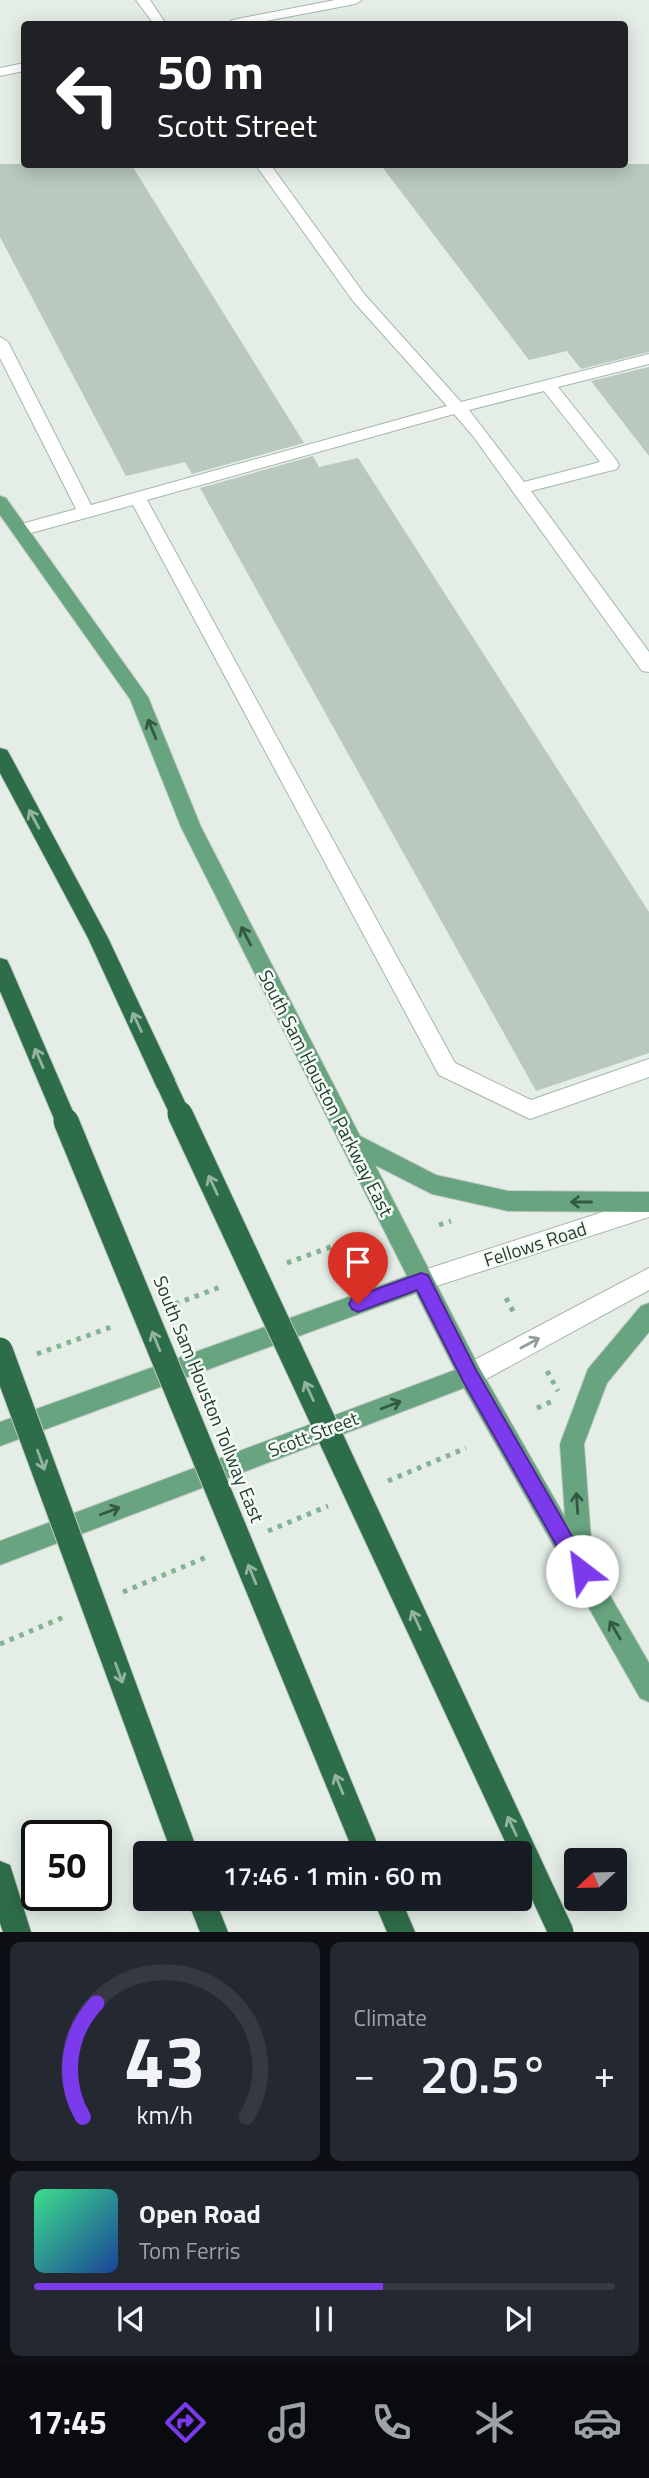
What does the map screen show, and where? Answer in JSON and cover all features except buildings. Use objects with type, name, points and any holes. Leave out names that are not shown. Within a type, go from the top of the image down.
[{"type":"highway","points":[[0,755],[98,938],[561,1932]]},
{"type":"highway","name":"South Sam Houston Tollway East","points":[[0,966],[362,1841]]},
{"type":"highway","points":[[0,1350],[181,1841]]},
{"type":"highway","points":[[0,1875],[17,1932]]},
{"type":"highway","points":[[392,1911],[401,1932]]},
{"type":"main road","name":"South Sam Houston Parkway East","points":[[0,502],[139,697],[191,827],[421,1281],[470,1376],[649,1689]]},
{"type":"main road","points":[[351,1142],[432,1184],[508,1202],[649,1205]]},
{"type":"main road","points":[[0,1434],[421,1281]]},
{"type":"main road","points":[[582,1571],[572,1444],[597,1377],[649,1314]]},
{"type":"main road","name":"Scott Street","points":[[0,1553],[470,1376]]},
{"type":"street","points":[[143,0],[158,21]]},
{"type":"street","points":[[247,21],[355,0]]},
{"type":"street","points":[[0,72],[21,68]]},
{"type":"street","points":[[265,168],[359,299],[479,432],[649,666]]},
{"type":"street","points":[[0,342],[86,512]]},
{"type":"street","points":[[20,530],[458,408],[649,359]]},
{"type":"street","points":[[520,488],[611,465],[548,385]]},
{"type":"street","points":[[137,498],[447,1069],[530,1110],[649,1068]]},
{"type":"street","name":"Fellows Road","points":[[421,1281],[649,1205]]},
{"type":"street","points":[[470,1376],[649,1278]]},
{"type":"path","points":[[285,1264],[363,1235]]},
{"type":"path","points":[[169,1306],[233,1282]]},
{"type":"path","points":[[26,1358],[117,1325]]},
{"type":"path","points":[[537,1408],[562,1397],[547,1371]]},
{"type":"route","points":[[358,1304],[421,1281],[470,1376],[582,1571]]}]
